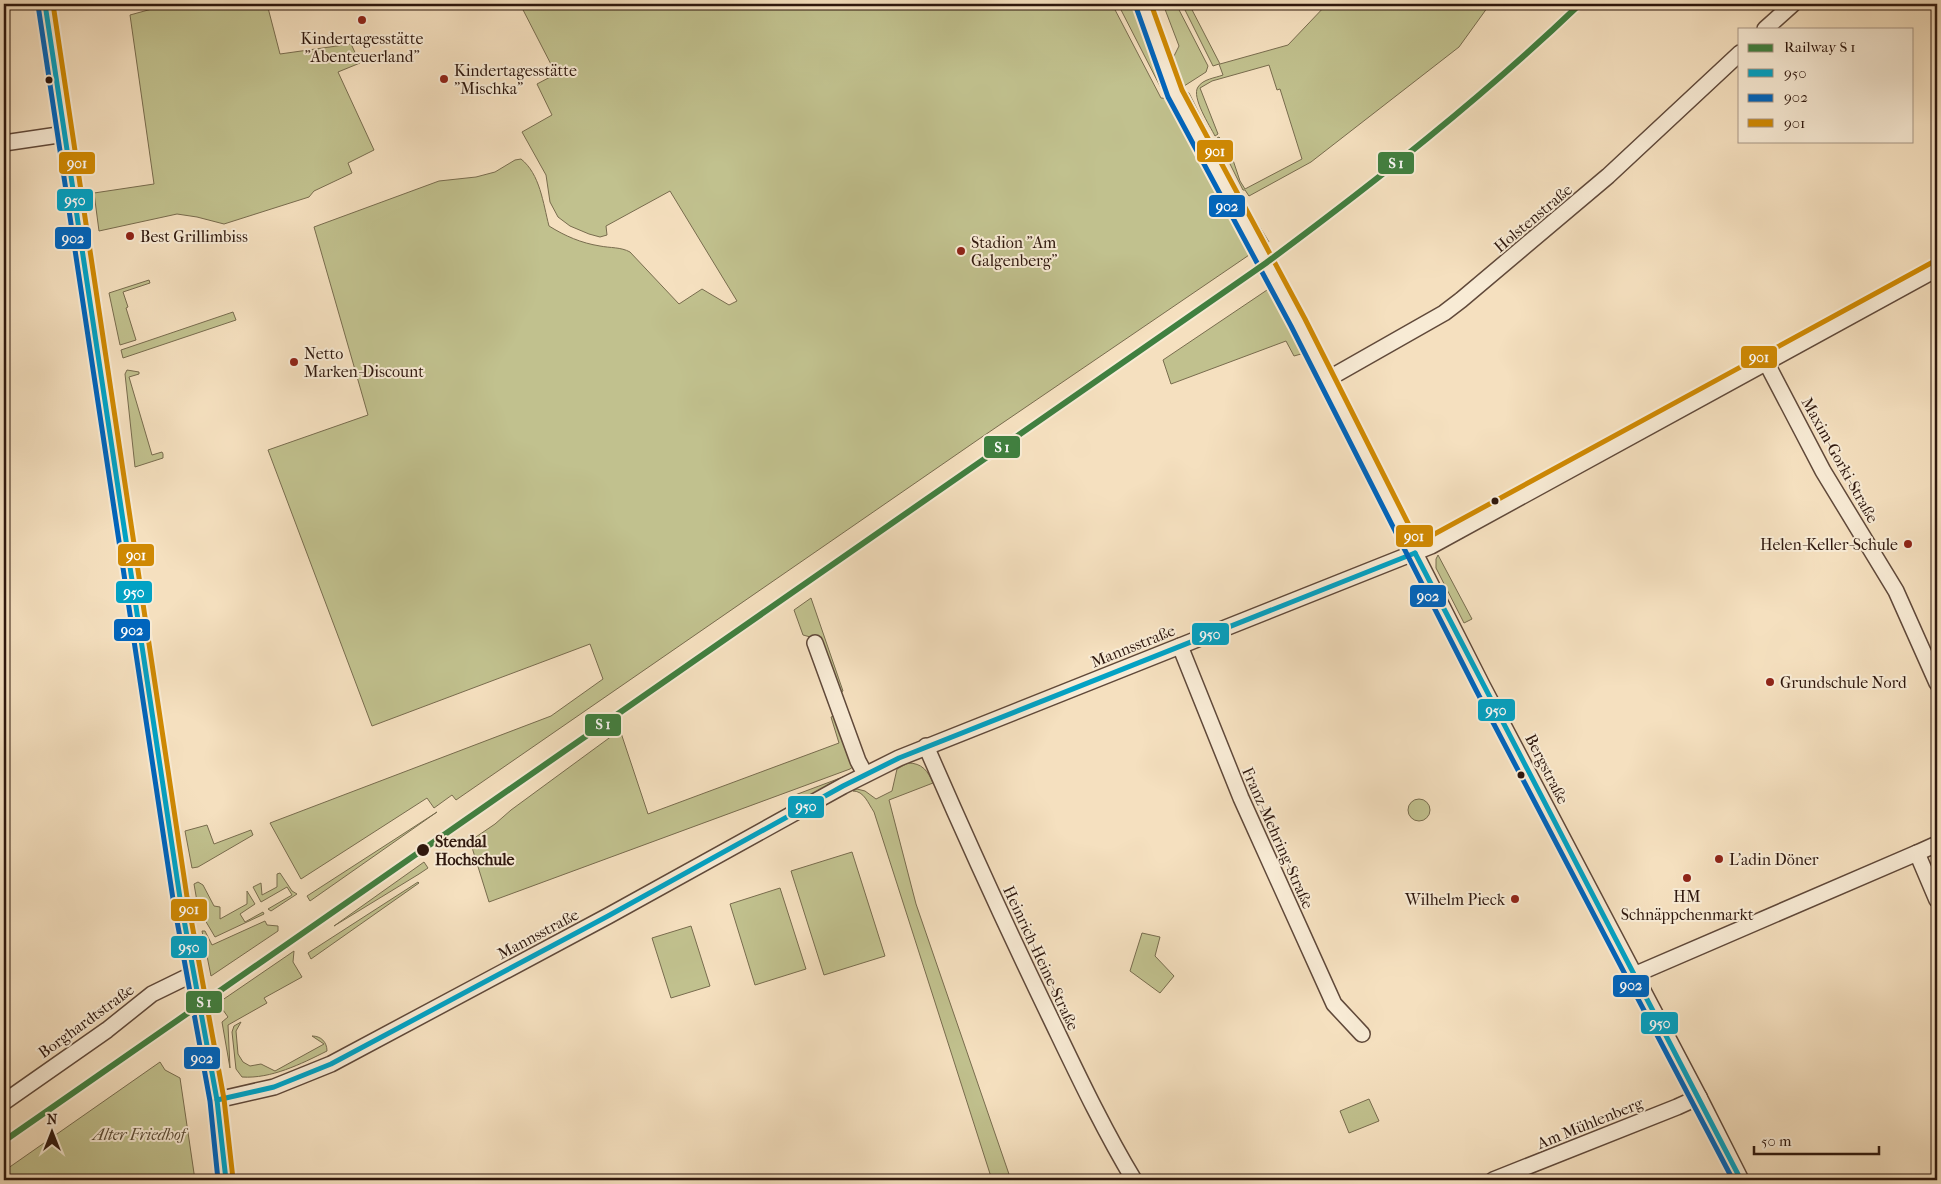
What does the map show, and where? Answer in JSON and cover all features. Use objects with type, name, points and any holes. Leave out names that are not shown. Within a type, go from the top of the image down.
[{"type":"street","points":[[45,4],[180,898],[217,1100],[226,1180]]},
{"type":"street","name":"Bergstraße","points":[[1143,4],[1176,93],[1290,309],[1414,553],[1741,1180]]},
{"type":"street","points":[[1766,28],[1793,4]]},
{"type":"street","name":"Holstenstraße","points":[[1326,380],[1444,313],[1461,300],[1608,176],[1738,55]]},
{"type":"street","points":[[4,143],[65,134]]},
{"type":"street","name":"Mannsstraße","points":[[217,1100],[274,1088],[331,1064],[865,774],[926,746],[1434,544],[1937,269]]},
{"type":"street","name":"Maxim-Gorki-Straße","points":[[1766,362],[1823,471],[1896,591],[1937,683]]},
{"type":"street","points":[[816,643],[858,761],[865,774]]},
{"type":"street","name":"Franz-Mehring-Straße","points":[[1180,646],[1253,824],[1334,1004],[1362,1034]]},
{"type":"street","name":"Heinrich-Heine-Straße","points":[[926,746],[967,841],[1080,1082],[1134,1180]]},
{"type":"street","points":[[1634,975],[1937,844]]},
{"type":"street","points":[[1917,853],[1937,900]]},
{"type":"street","name":"Borghardtstraße","points":[[4,1102],[107,1030],[152,994],[193,974]]},
{"type":"street","name":"Am Mühlenberg","points":[[1493,1180],[1678,1108],[1699,1097]]},
{"type":"green space","points":[[170,4],[267,4],[280,54],[351,44],[360,63],[338,72],[374,150],[348,163],[352,173],[314,191],[309,197],[224,224],[177,214],[99,231],[94,193],[154,184],[130,15]]},
{"type":"green space","points":[[520,4],[1112,4],[1161,98],[1170,99],[1216,189],[1252,253],[456,800],[452,795],[434,808],[427,798],[301,879],[270,823],[551,716],[603,679],[590,644],[372,726],[268,450],[368,415],[314,227],[439,181],[476,177],[495,172],[515,160],[521,159],[537,181],[549,226],[580,241],[630,252],[679,304],[702,289],[729,305],[737,301],[670,191],[606,226],[607,235],[600,237],[570,226],[558,217],[550,202],[546,175],[522,132],[552,115],[537,84],[556,74]]},
{"type":"green space","points":[[1118,4],[1133,4],[1143,25],[1168,92],[1163,92]]},
{"type":"green space","points":[[1163,4],[1176,4],[1208,66],[1206,72],[1181,88],[1171,62],[1179,46]]},
{"type":"green space","points":[[1182,4],[1189,4],[1220,64],[1288,45],[1327,4],[1490,4],[1459,47],[1311,162],[1249,196],[1243,190],[1217,138],[1219,137],[1229,148],[1240,181],[1245,189],[1302,159],[1280,89],[1277,90],[1269,65],[1212,81],[1200,88],[1218,134],[1215,136],[1199,104],[1197,92],[1198,87],[1203,82],[1223,75],[1219,64],[1213,66]]},
{"type":"green space","points":[[1183,92],[1189,93],[1241,197],[1239,198]]},
{"type":"green space","points":[[1249,212],[1269,242],[1264,245],[1249,216]]},
{"type":"green space","points":[[149,280],[150,283],[123,292],[136,340],[120,345],[109,293]]},
{"type":"green space","points":[[1270,288],[1302,349],[1301,354],[1294,356],[1286,341],[1171,384],[1163,360]]},
{"type":"green space","points":[[233,312],[236,320],[123,358],[121,350]]},
{"type":"green space","points":[[127,370],[139,372],[139,374],[129,377],[152,455],[162,452],[163,454],[163,458],[135,467],[125,374]]},
{"type":"green space","points":[[1438,555],[1472,619],[1464,623],[1436,568]]},
{"type":"green space","points":[[811,598],[843,691],[838,694],[814,638],[803,635],[794,610]]},
{"type":"green space","points":[[834,716],[854,766],[850,769],[489,902],[470,841],[620,730],[648,814],[839,743],[831,717]]},
{"type":"green space","points":[[908,763],[917,764],[924,768],[933,783],[889,800],[916,904],[1011,1180],[992,1180],[874,812],[863,795],[853,791],[857,789],[865,791],[876,799],[892,791],[897,769]]},
{"type":"green space","points":[[843,777],[792,807],[787,798]]},
{"type":"green space","points":[[1415,799],[1423,799],[1430,806],[1430,814],[1423,821],[1415,821],[1408,814],[1408,806]]},
{"type":"green space","points":[[437,812],[310,901],[307,896]]},
{"type":"green space","points":[[207,825],[214,844],[251,830],[253,835],[198,867],[192,868],[185,831]]},
{"type":"green space","points":[[852,852],[885,956],[824,975],[791,871]]},
{"type":"green space","points":[[424,862],[428,868],[334,926]]},
{"type":"green space","points":[[280,873],[292,891],[297,894],[271,911],[268,909],[292,895],[287,887],[261,902],[253,887],[261,883],[262,895],[277,887],[277,874]]},
{"type":"green space","points":[[198,882],[203,885],[214,906],[220,907],[220,919],[247,904],[247,891],[255,904],[240,914],[245,922],[263,912],[264,914],[215,937],[205,920],[200,919],[194,884]]},
{"type":"green space","points":[[419,883],[311,959],[308,953]]},
{"type":"green space","points":[[780,888],[806,969],[755,985],[730,904]]},
{"type":"green space","points":[[265,921],[267,925],[278,926],[278,931],[211,976],[202,931],[205,931],[212,945]]},
{"type":"green space","points":[[691,926],[710,986],[671,998],[652,938]]},
{"type":"green space","points":[[1142,933],[1160,937],[1155,956],[1174,976],[1160,993],[1130,971]]},
{"type":"green space","points":[[294,951],[293,962],[302,977],[264,998],[267,1003],[228,1025],[230,1068],[222,1022],[228,1017],[218,1003]]},
{"type":"green space","points":[[241,1022],[236,1031],[238,1054],[243,1062],[250,1066],[261,1064],[275,1071],[324,1044],[312,1036],[323,1040],[327,1051],[275,1073],[264,1076],[242,1077],[236,1069],[232,1032],[234,1026]]},
{"type":"green space","name":"Alter Friedhof","points":[[160,1062],[165,1070],[180,1078],[195,1180],[4,1180],[4,1171]]},
{"type":"green space","points":[[1369,1099],[1379,1121],[1349,1133],[1340,1111]]},
{"type":"transit line","name":"950","points":[[45,4],[180,898],[217,1100],[226,1180]]},
{"type":"transit line","name":"901","points":[[53,4],[187,897],[224,1099],[233,1179]]},
{"type":"transit line","name":"901","points":[[1151,4],[1182,90],[1305,319],[1418,543],[1933,262]]},
{"type":"transit line","points":[[4,1141],[1266,263],[1347,202],[1466,106],[1580,4]]},
{"type":"transit line","name":"902","points":[[38,5],[173,899],[210,1101],[218,1180]]},
{"type":"transit line","name":"902","points":[[1136,7],[1168,97],[1291,326],[1476,690],[1733,1180]]},
{"type":"transit line","name":"950","points":[[1415,553],[1741,1180]]},
{"type":"transit line","name":"950","points":[[217,1100],[274,1087],[331,1064],[608,916],[843,786],[899,758],[1415,553]]},
{"type":"place","name":"Kindertagesstätte \"Abenteuerland\"","points":[[362,20]]},
{"type":"place","name":"Kindertagesstätte \"Mischka\"","points":[[444,79]]},
{"type":"place","name":"Best Grillimbiss","points":[[130,236]]},
{"type":"place","name":"Stadion \"Am Galgenberg\"","points":[[961,251]]},
{"type":"place","name":"Netto Marken-Discount","points":[[294,362]]},
{"type":"place","name":"Helen-Keller-Schule","points":[[1908,544]]},
{"type":"place","name":"Grundschule Nord","points":[[1770,682]]},
{"type":"place","name":"Stendal Hochschule","points":[[423,850]]},
{"type":"place","name":"L'adin Döner","points":[[1719,859]]},
{"type":"place","name":"HM Schnäppchenmarkt","points":[[1687,878]]},
{"type":"place","name":"Wilhelm Pieck","points":[[1515,899]]}]
